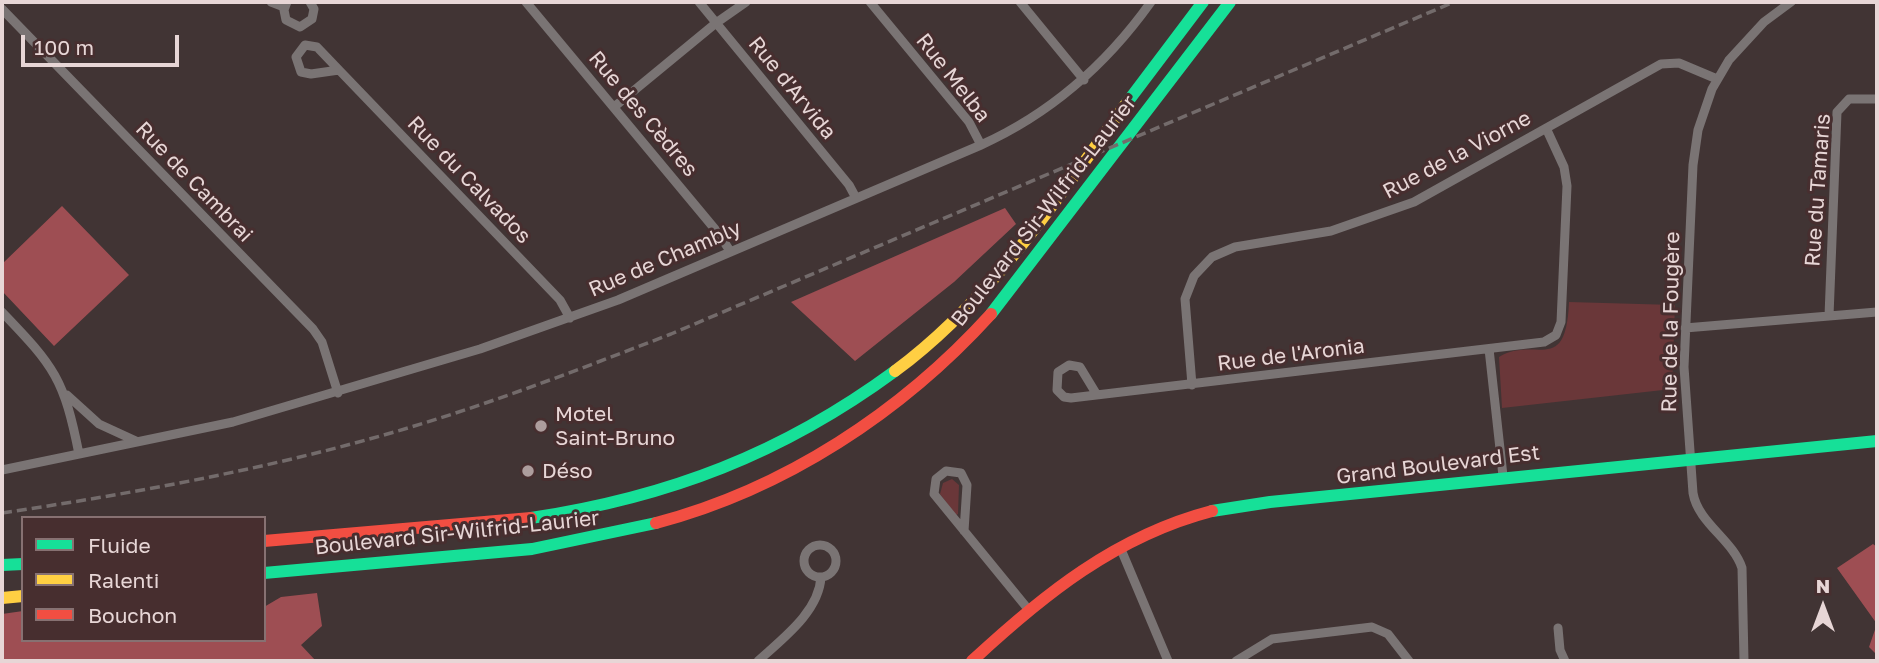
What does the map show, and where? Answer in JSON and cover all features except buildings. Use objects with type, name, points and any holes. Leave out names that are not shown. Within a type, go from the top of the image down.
[{"type":"main road","name":"Boulevard Sir-Wilfrid-Laurier","points":[[266,541],[574,511],[663,491],[752,457],[837,411],[919,351],[989,281],[1203,2]]},
{"type":"main road","name":"Boulevard Sir-Wilfrid-Laurier","points":[[266,573],[587,540],[684,515],[767,482],[856,432],[895,404],[948,358],[1009,293],[1230,2]]},
{"type":"main road","name":"Grand Boulevard Est","points":[[972,661],[1028,609],[1120,547],[1171,523],[1213,512],[1503,476],[1877,441]]},
{"type":"main road","points":[[2,565],[21,564]]},
{"type":"main road","points":[[2,598],[21,596]]},
{"type":"street","points":[[271,2],[286,4],[286,20],[300,27],[312,19],[314,9],[310,2]]},
{"type":"street","name":"Rue des Cèdres","points":[[526,2],[719,234],[730,251]]},
{"type":"street","name":"Rue d'Arvida","points":[[699,2],[849,185],[856,198]]},
{"type":"street","points":[[614,107],[716,23],[746,2]]},
{"type":"street","name":"Rue Melba","points":[[870,2],[969,122],[981,145]]},
{"type":"street","points":[[1020,2],[1084,80]]},
{"type":"street","name":"Rue de Chambly","points":[[2,470],[233,422],[338,393],[570,318],[981,145],[1024,123],[1084,80],[1115,50],[1151,2]]},
{"type":"street","name":"Rue de la Fougère","points":[[1744,661],[1742,568],[1737,555],[1696,505],[1690,458],[1684,392],[1693,156],[1701,118],[1717,79],[1745,40],[1791,2]]},
{"type":"street","name":"Rue de Cambrai","points":[[2,9],[313,329],[322,342],[338,393]]},
{"type":"street","name":"Rue du Calvados","points":[[339,70],[304,73],[297,65],[297,52],[305,45],[314,45],[339,70],[560,300],[570,318]]},
{"type":"street","name":"Rue de la Viorne","points":[[1192,385],[1185,299],[1194,276],[1212,257],[1235,247],[1331,231],[1390,212],[1434,191],[1664,63],[1679,63],[1717,79]]},
{"type":"street","name":"Rue du Tamaris","points":[[1829,316],[1837,112],[1841,104],[1849,99],[1877,99]]},
{"type":"street","name":"Rue de l'Aronia","points":[[1097,396],[1080,367],[1065,366],[1056,374],[1056,387],[1064,397],[1097,396],[1547,341],[1556,335],[1561,326],[1567,182],[1546,128]]},
{"type":"street","points":[[2,312],[46,358],[66,394],[79,454]]},
{"type":"street","points":[[1685,328],[1877,312]]},
{"type":"street","points":[[1489,349],[1503,476]]},
{"type":"street","points":[[66,394],[99,424],[137,442]]},
{"type":"street","points":[[964,531],[966,481],[961,473],[946,471],[936,479],[934,494],[964,531],[1028,609]]},
{"type":"street","points":[[1120,547],[1168,661]]},
{"type":"street","points":[[758,661],[805,614],[820,589],[821,577]]},
{"type":"street","points":[[1236,661],[1272,639],[1372,627],[1388,634],[1409,661]]},
{"type":"street","points":[[1558,628],[1560,650],[1565,661]]},
{"type":"shaded area","points":[[62,206],[129,275],[54,346],[2,291],[2,264]]},
{"type":"shaded area","points":[[1005,208],[1016,224],[954,282],[855,361],[791,302]]},
{"type":"shaded area","points":[[1569,302],[1675,305],[1672,389],[1502,408],[1499,357],[1512,351],[1555,347],[1562,339],[1567,325]]},
{"type":"shaded area","points":[[952,479],[959,485],[956,515],[940,494],[943,483]]},
{"type":"shaded area","points":[[1873,544],[1877,547],[1877,624],[1837,568]]},
{"type":"shaded area","points":[[317,593],[322,626],[301,645],[316,661],[2,661],[2,614],[21,611],[21,642],[266,642],[266,606],[281,597]]},
{"type":"shaded area","points":[[1877,624],[1877,655],[1869,647]]},
{"type":"railway","points":[[2,513],[276,463],[384,435],[496,399],[671,334],[1454,2]]},
{"type":"traffic: fast","points":[[1126,104],[1203,2]]},
{"type":"traffic: fast","points":[[991,314],[1230,2]]},
{"type":"traffic: fast","points":[[531,518],[630,498],[722,468],[810,426],[895,371]]},
{"type":"traffic: fast","points":[[1212,511],[1270,502],[1877,441]]},
{"type":"traffic: fast","points":[[266,573],[532,549],[656,523]]},
{"type":"traffic: fast","points":[[2,565],[21,564]]},
{"type":"traffic: slow","points":[[895,371],[962,313],[992,281],[1048,211],[1126,104]]},
{"type":"traffic: slow","points":[[2,598],[21,596]]},
{"type":"traffic: jam","points":[[656,523],[750,490],[795,468],[838,442],[919,383],[991,314]]},
{"type":"traffic: jam","points":[[972,661],[1054,591],[1113,552],[1177,522],[1212,511]]},
{"type":"traffic: jam","points":[[266,541],[531,518]]},
{"type":"place","name":"Motel Saint-Bruno","points":[[541,426]]},
{"type":"place","name":"Déso","points":[[528,471]]}]
